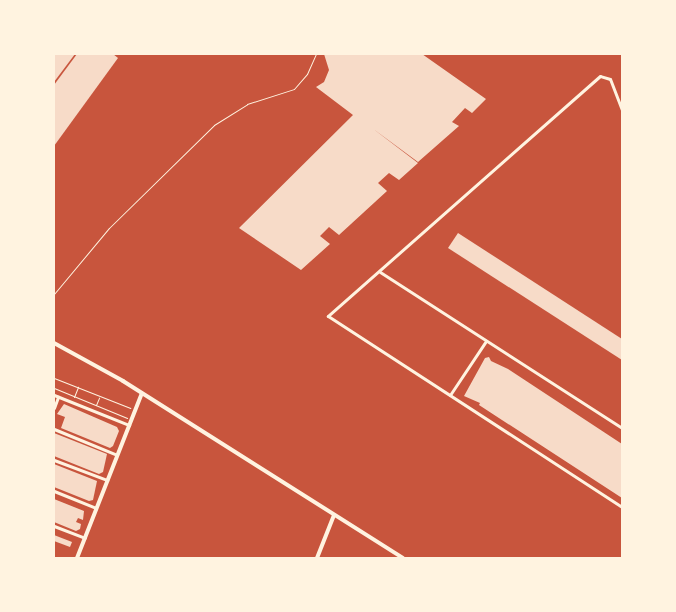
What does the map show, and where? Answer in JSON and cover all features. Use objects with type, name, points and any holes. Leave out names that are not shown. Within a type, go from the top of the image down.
[{"type":"street","points":[[622,110],[610,79],[600,76],[328,316],[622,507]]},
{"type":"street","points":[[380,272],[622,428]]},
{"type":"street","points":[[450,395],[486,341]]},
{"type":"street","points":[[54,343],[142,393],[403,558]]},
{"type":"street","points":[[77,558],[142,393]]},
{"type":"street","points":[[54,395],[129,425]]},
{"type":"street","points":[[54,408],[58,397]]},
{"type":"street","points":[[54,430],[118,455]]},
{"type":"street","points":[[54,460],[108,480]]},
{"type":"street","points":[[54,491],[96,508]]},
{"type":"street","points":[[318,558],[334,515]]},
{"type":"street","points":[[54,526],[85,538]]},
{"type":"path","points":[[54,294],[110,228],[214,125],[247,104],[294,89],[307,74],[316,54]]},
{"type":"path","points":[[54,378],[135,410]]},
{"type":"path","points":[[54,388],[131,420]]},
{"type":"path","points":[[72,402],[78,388]]},
{"type":"path","points":[[94,411],[100,396]]},
{"type":"building","points":[[54,54],[75,54],[54,82]]},
{"type":"building","points":[[77,54],[113,54],[118,58],[54,146],[54,85]]},
{"type":"building","points":[[324,54],[422,54],[486,99],[472,113],[465,108],[452,122],[459,126],[418,162],[372,128],[418,163],[399,180],[389,173],[378,183],[387,191],[339,235],[329,227],[320,236],[330,244],[301,270],[239,228],[353,115],[316,87],[324,82],[329,70]]},
{"type":"building","points":[[458,233],[622,339],[622,360],[448,248]]},
{"type":"building","points":[[489,357],[491,361],[508,369],[622,444],[622,498],[479,405],[480,403],[464,396],[485,358]]},
{"type":"building","points":[[64,404],[117,427],[119,431],[113,446],[110,448],[61,428],[65,417],[57,414]]},
{"type":"building","points":[[54,433],[107,454],[103,472],[99,474],[54,456]]},
{"type":"building","points":[[54,464],[97,481],[93,500],[89,501],[54,487]]},
{"type":"building","points":[[54,499],[84,511],[83,520],[78,518],[76,522],[81,524],[80,529],[76,531],[54,522]]},
{"type":"building","points":[[54,535],[72,542],[70,547],[54,541]]}]
